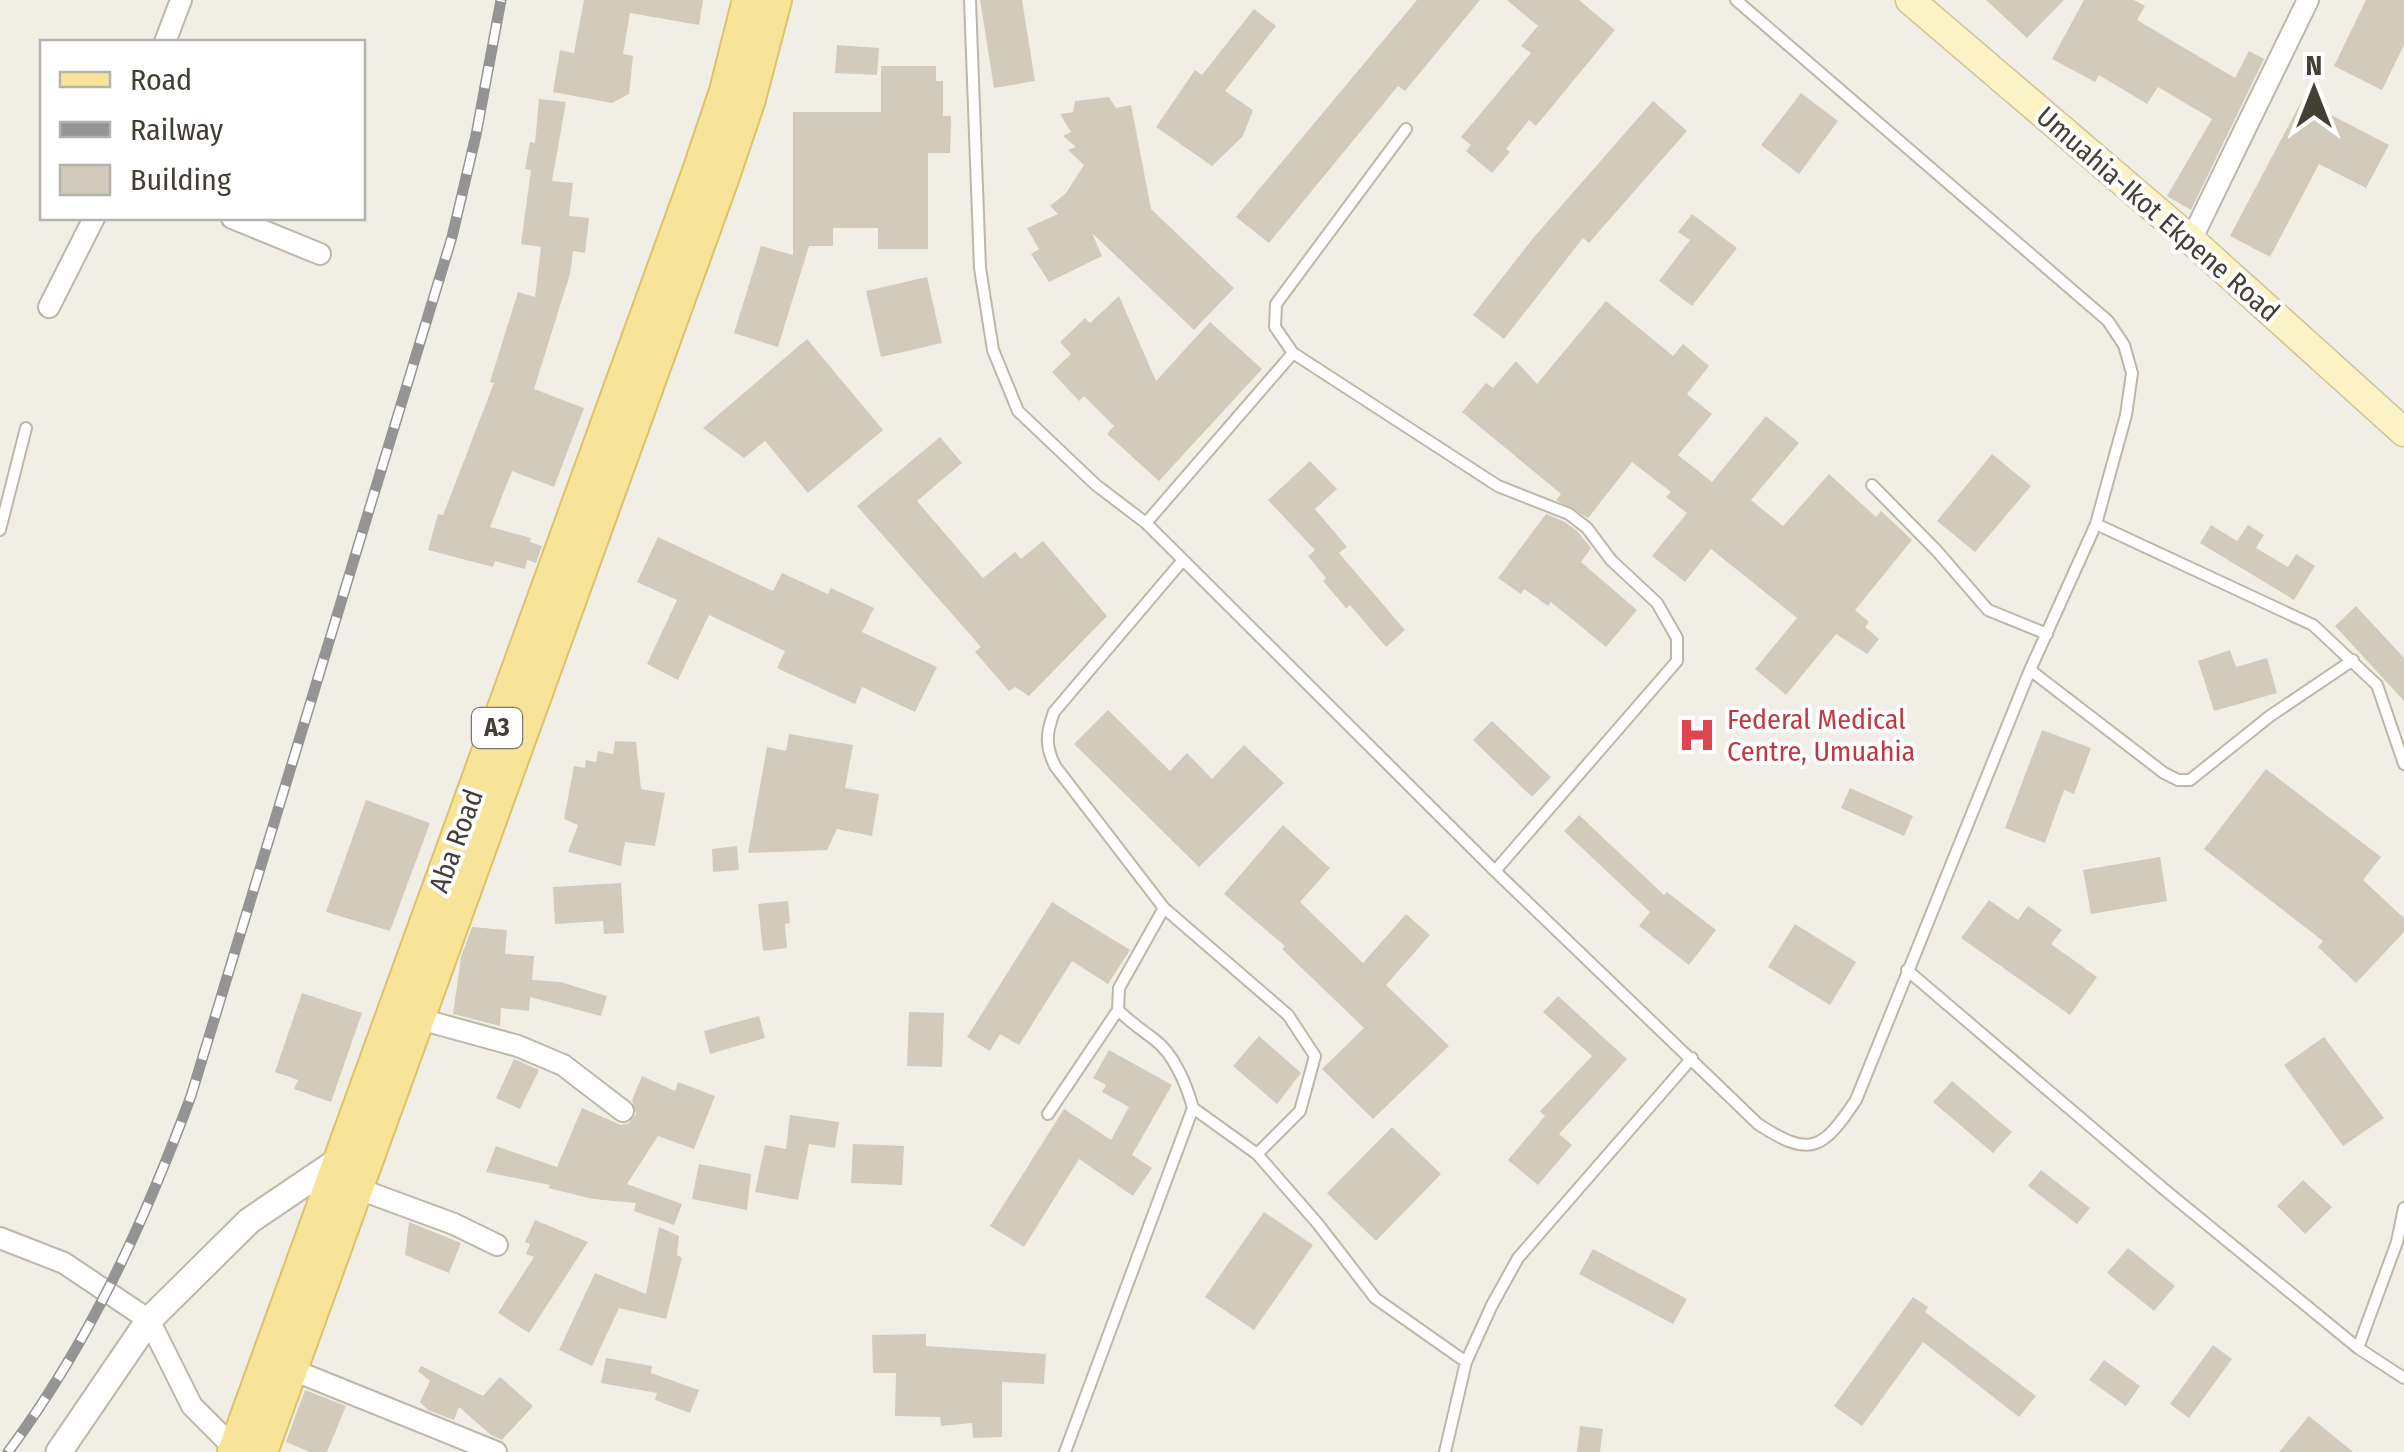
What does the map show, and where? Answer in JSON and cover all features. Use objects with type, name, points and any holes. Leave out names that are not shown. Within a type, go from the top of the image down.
[{"type":"main road","name":"Aba Road","points":[[243,1451],[293,1370],[420,1019],[639,374],[748,0]]},
{"type":"main road","name":"Aba Road","points":[[243,1451],[342,1158],[639,374],[750,98],[776,0]]},
{"type":"main road","name":"Umuahia-Ikot Ekpene Road","points":[[1910,0],[2192,240],[2404,432]]},
{"type":"street","points":[[166,40],[181,0]]},
{"type":"street","points":[[2192,240],[2308,0]]},
{"type":"street","points":[[48,307],[93,220]]},
{"type":"street","points":[[237,220],[320,254]]},
{"type":"street","points":[[420,1019],[518,1046],[563,1065],[623,1111]]},
{"type":"street","points":[[60,1452],[150,1320],[249,1221],[342,1158]]},
{"type":"street","points":[[359,1189],[454,1224],[497,1245]]},
{"type":"street","points":[[0,1238],[64,1262],[150,1320],[192,1406],[243,1451]]},
{"type":"street","points":[[293,1370],[496,1452]]},
{"type":"lane","points":[[970,0],[980,268],[994,350],[1018,411],[1096,484],[1146,523],[1495,871],[1758,1124],[1786,1143],[1811,1145],[1834,1132],[1856,1100],[2030,670],[2096,524],[2126,415],[2132,373],[2124,345],[2108,321],[1736,0]]},
{"type":"lane","points":[[1406,129],[1276,304],[1275,327],[1294,353],[1498,486],[1568,514],[1587,528],[1611,560],[1657,603],[1677,638],[1677,661],[1495,871]]},
{"type":"lane","points":[[1146,523],[1294,353]]},
{"type":"lane","points":[[0,530],[26,428]]},
{"type":"lane","points":[[1872,485],[1988,610],[2047,634]]},
{"type":"lane","points":[[2096,524],[2313,625],[2378,685],[2404,764]]},
{"type":"lane","points":[[1183,560],[1054,712],[1046,746],[1055,766],[1164,908],[1288,1015],[1315,1056],[1300,1110],[1257,1154]]},
{"type":"lane","points":[[2030,670],[2164,774],[2190,780],[2270,716],[2354,660]]},
{"type":"lane","points":[[1048,1114],[1118,1010],[1119,988],[1164,908]]},
{"type":"lane","points":[[1907,970],[2164,1190],[2358,1348],[2404,1378]]},
{"type":"lane","points":[[1064,1452],[1193,1108],[1186,1084],[1158,1041],[1137,1030],[1118,1010]]},
{"type":"lane","points":[[1445,1452],[1466,1362],[1518,1258],[1692,1058]]},
{"type":"lane","points":[[1193,1108],[1257,1154],[1375,1298],[1466,1362]]},
{"type":"lane","points":[[2358,1348],[2396,1242],[2404,1208]]},
{"type":"building","points":[[584,0],[703,0],[699,25],[630,13],[623,54],[633,56],[629,94],[612,103],[553,92],[560,50],[574,53]]},
{"type":"building","points":[[980,0],[1022,0],[1035,81],[994,88]]},
{"type":"building","points":[[1417,0],[1480,0],[1405,91],[1398,86],[1269,243],[1236,217]]},
{"type":"building","points":[[1507,0],[1579,0],[1615,30],[1536,126],[1529,120],[1492,173],[1466,151],[1471,145],[1461,137],[1531,53],[1521,46],[1538,26]]},
{"type":"building","points":[[1986,0],[2064,0],[2027,38]]},
{"type":"building","points":[[2084,0],[2134,0],[2145,6],[2137,20],[2235,78],[2249,51],[2264,59],[2191,210],[2167,196],[2212,119],[2158,87],[2147,104],[2099,75],[2095,82],[2052,59]]},
{"type":"building","points":[[2366,0],[2404,0],[2404,45],[2382,90],[2334,66]]},
{"type":"building","points":[[1254,9],[1276,26],[1225,91],[1253,110],[1243,136],[1212,166],[1156,127],[1195,70],[1202,75]]},
{"type":"building","points":[[837,45],[879,48],[877,75],[835,73]]},
{"type":"building","points":[[881,66],[936,66],[936,81],[943,81],[943,116],[951,116],[950,153],[928,153],[928,249],[878,249],[878,228],[833,228],[833,246],[809,246],[778,347],[734,333],[761,246],[793,255],[793,112],[881,112]]},
{"type":"building","points":[[1801,93],[1838,121],[1799,174],[1761,145]]},
{"type":"building","points":[[1109,97],[1116,108],[1131,105],[1151,209],[1234,288],[1194,330],[1092,233],[1102,256],[1049,282],[1031,254],[1039,249],[1027,228],[1058,214],[1050,206],[1066,193],[1084,165],[1068,150],[1076,147],[1063,136],[1071,132],[1060,114],[1073,112],[1075,101]]},
{"type":"building","points":[[539,99],[566,102],[552,181],[573,183],[569,216],[589,218],[585,253],[573,251],[570,274],[534,389],[584,408],[554,487],[512,471],[490,527],[531,538],[530,542],[542,546],[536,563],[527,560],[525,569],[495,561],[493,567],[428,550],[438,514],[443,515],[494,383],[490,382],[518,292],[535,297],[541,247],[521,244],[531,170],[525,169],[530,142],[535,143]]},
{"type":"building","points":[[2302,100],[2389,145],[2366,188],[2319,164],[2270,257],[2230,236]]},
{"type":"building","points":[[1653,101],[1687,131],[1589,243],[1583,238],[1504,339],[1473,315],[1534,237]]},
{"type":"building","points":[[1692,214],[1737,248],[1692,306],[1659,281],[1690,240],[1678,232]]},
{"type":"building","points":[[927,277],[942,343],[881,357],[866,291]]},
{"type":"building","points":[[1119,296],[1156,381],[1210,322],[1262,369],[1159,481],[1107,434],[1114,426],[1084,396],[1079,401],[1052,372],[1071,354],[1060,342],[1085,318],[1090,323]]},
{"type":"building","points":[[1606,301],[1673,356],[1683,344],[1709,366],[1687,394],[1712,414],[1678,455],[1712,482],[1766,416],[1799,443],[1751,500],[1783,526],[1829,474],[1876,517],[1881,511],[1912,540],[1855,610],[1869,622],[1865,627],[1879,639],[1867,654],[1836,634],[1786,695],[1755,669],[1797,618],[1711,549],[1685,582],[1652,556],[1687,513],[1666,497],[1671,492],[1632,462],[1588,518],[1556,500],[1561,494],[1462,412],[1486,383],[1493,388],[1516,361],[1537,384]]},
{"type":"building","points":[[807,339],[883,430],[808,493],[765,441],[744,458],[703,428]]},
{"type":"building","points":[[940,437],[962,463],[917,501],[983,578],[1015,552],[1021,559],[1043,541],[1107,616],[1029,696],[1015,687],[1009,691],[975,652],[981,647],[857,506]]},
{"type":"building","points":[[1992,454],[2031,486],[1975,552],[1937,521]]},
{"type":"building","points":[[1310,461],[1337,489],[1315,509],[1347,547],[1339,553],[1405,630],[1386,647],[1323,581],[1326,578],[1308,556],[1315,550],[1268,500]]},
{"type":"building","points":[[1546,514],[1577,531],[1591,548],[1581,562],[1637,610],[1606,647],[1551,602],[1548,606],[1524,589],[1521,594],[1498,578]]},
{"type":"building","points":[[2211,525],[2237,541],[2248,525],[2264,535],[2256,548],[2288,567],[2296,554],[2315,566],[2294,600],[2200,543]]},
{"type":"building","points":[[658,537],[773,591],[782,573],[828,594],[831,588],[874,608],[862,632],[937,667],[915,712],[862,687],[855,704],[777,668],[785,651],[709,615],[678,680],[647,664],[677,600],[637,582]]},
{"type":"building","points":[[2356,606],[2404,658],[2404,701],[2335,626]]},
{"type":"building","points":[[2230,650],[2236,667],[2267,658],[2277,693],[2214,711],[2198,661]]},
{"type":"building","points":[[1108,710],[1170,771],[1187,753],[1212,779],[1244,745],[1284,783],[1199,867],[1074,744]]},
{"type":"building","points":[[1492,721],[1551,777],[1532,797],[1473,740]]},
{"type":"building","points":[[2042,730],[2091,748],[2074,794],[2064,790],[2045,843],[2005,828]]},
{"type":"building","points":[[789,734],[853,745],[845,788],[879,794],[872,836],[837,829],[827,850],[748,853],[767,747],[786,751]]},
{"type":"building","points":[[615,741],[636,742],[641,789],[665,793],[655,846],[625,842],[621,866],[568,852],[578,825],[564,819],[574,766],[585,768],[586,760],[596,762],[598,751],[613,754]]},
{"type":"building","points":[[2266,769],[2381,857],[2363,880],[2404,918],[2404,932],[2356,983],[2318,947],[2323,941],[2204,849]]},
{"type":"building","points":[[1850,788],[1913,816],[1904,836],[1841,808]]},
{"type":"building","points":[[366,800],[430,823],[390,931],[326,912]]},
{"type":"building","points":[[1579,815],[1664,895],[1667,892],[1716,930],[1689,965],[1639,926],[1650,912],[1564,831]]},
{"type":"building","points":[[1283,825],[1330,868],[1300,902],[1363,963],[1406,914],[1430,935],[1386,985],[1449,1046],[1373,1119],[1322,1069],[1364,1028],[1282,949],[1285,946],[1224,894]]},
{"type":"building","points":[[737,846],[739,870],[713,872],[712,849]]},
{"type":"building","points":[[2160,857],[2167,901],[2091,914],[2083,870]]},
{"type":"building","points":[[621,883],[624,933],[604,934],[603,921],[555,924],[553,887]]},
{"type":"building","points":[[1989,900],[2018,920],[2028,906],[2062,930],[2051,944],[2097,977],[2070,1015],[1961,938]]},
{"type":"building","points":[[788,901],[787,948],[763,951],[758,904]]},
{"type":"building","points":[[1052,902],[1130,950],[1108,984],[1072,961],[1019,1045],[1000,1034],[990,1051],[967,1037]]},
{"type":"building","points":[[1795,924],[1856,962],[1830,1005],[1768,967]]},
{"type":"building","points":[[472,927],[507,930],[505,954],[534,956],[532,980],[560,982],[607,996],[601,1016],[530,997],[529,1011],[501,1008],[500,1026],[453,1014],[461,957]]},
{"type":"building","points":[[302,993],[362,1013],[331,1102],[294,1089],[298,1080],[275,1072]]},
{"type":"building","points":[[1558,996],[1627,1059],[1559,1134],[1572,1145],[1538,1185],[1508,1160],[1545,1116],[1540,1111],[1592,1056],[1543,1012]]},
{"type":"building","points":[[909,1012],[944,1013],[942,1067],[907,1066]]},
{"type":"building","points":[[759,1016],[765,1038],[710,1054],[704,1031]]},
{"type":"building","points":[[1259,1036],[1301,1073],[1277,1104],[1233,1066]]},
{"type":"building","points":[[2324,1037],[2384,1118],[2343,1146],[2284,1065]]},
{"type":"building","points":[[1109,1050],[1172,1085],[1132,1155],[1152,1168],[1133,1196],[1079,1159],[1024,1247],[990,1226],[1064,1109],[1111,1140],[1129,1107],[1102,1092],[1106,1085],[1093,1078]]},
{"type":"building","points":[[514,1059],[539,1070],[520,1109],[496,1098]]},
{"type":"building","points":[[642,1076],[675,1091],[678,1082],[715,1096],[694,1149],[658,1136],[627,1184],[682,1204],[674,1225],[634,1211],[636,1203],[593,1199],[548,1188],[550,1185],[486,1172],[496,1146],[557,1167],[582,1108],[621,1125],[629,1123],[636,1114],[632,1100]]},
{"type":"building","points":[[1952,1081],[2012,1132],[1993,1153],[1933,1102]]},
{"type":"building","points":[[790,1115],[839,1122],[835,1148],[809,1144],[798,1200],[755,1192],[765,1145],[786,1149]]},
{"type":"building","points":[[1392,1127],[1441,1174],[1376,1241],[1327,1193]]},
{"type":"building","points":[[853,1144],[904,1146],[902,1185],[851,1183]]},
{"type":"building","points":[[699,1164],[751,1174],[747,1210],[692,1199]]},
{"type":"building","points":[[2041,1170],[2090,1208],[2077,1224],[2028,1186]]},
{"type":"building","points":[[2303,1180],[2332,1207],[2305,1234],[2277,1206]]},
{"type":"building","points":[[1264,1212],[1313,1245],[1254,1330],[1205,1297]]},
{"type":"building","points":[[535,1220],[588,1242],[529,1333],[498,1313],[534,1257],[526,1254],[530,1244],[525,1242]]},
{"type":"building","points":[[409,1222],[461,1243],[449,1273],[405,1255]]},
{"type":"building","points":[[659,1227],[679,1236],[677,1255],[682,1258],[666,1319],[619,1308],[592,1366],[559,1350],[595,1273],[646,1294]]},
{"type":"building","points":[[2128,1248],[2175,1286],[2154,1311],[2107,1273]]},
{"type":"building","points":[[1593,1249],[1687,1299],[1673,1324],[1579,1274]]},
{"type":"building","points":[[1913,1297],[1928,1307],[1925,1312],[2036,1396],[2019,1417],[1923,1342],[1862,1426],[1834,1406]]},
{"type":"building","points":[[926,1334],[926,1346],[1046,1354],[1044,1384],[1002,1382],[1002,1437],[973,1438],[972,1423],[941,1426],[940,1417],[895,1416],[896,1373],[873,1373],[872,1335]]},
{"type":"building","points":[[2213,1345],[2232,1359],[2189,1418],[2170,1404]]},
{"type":"building","points":[[606,1358],[652,1366],[651,1373],[699,1390],[690,1413],[655,1400],[657,1393],[601,1383]]},
{"type":"building","points":[[2104,1360],[2140,1386],[2126,1406],[2089,1380]]},
{"type":"building","points":[[421,1366],[483,1396],[500,1377],[533,1406],[502,1440],[459,1407],[454,1420],[428,1410],[420,1402],[430,1381],[418,1371]]},
{"type":"building","points":[[305,1390],[346,1406],[327,1452],[310,1452],[286,1442]]},
{"type":"building","points":[[2309,1416],[2353,1452],[2279,1452]]},
{"type":"building","points":[[1580,1426],[1603,1429],[1600,1452],[1577,1452]]},
{"type":"railway","points":[[8,1452],[64,1368],[112,1281],[191,1096],[452,237],[501,0]]},
{"type":"place","name":"Federal Medical Centre, Umuahia","points":[[1697,735]]}]
